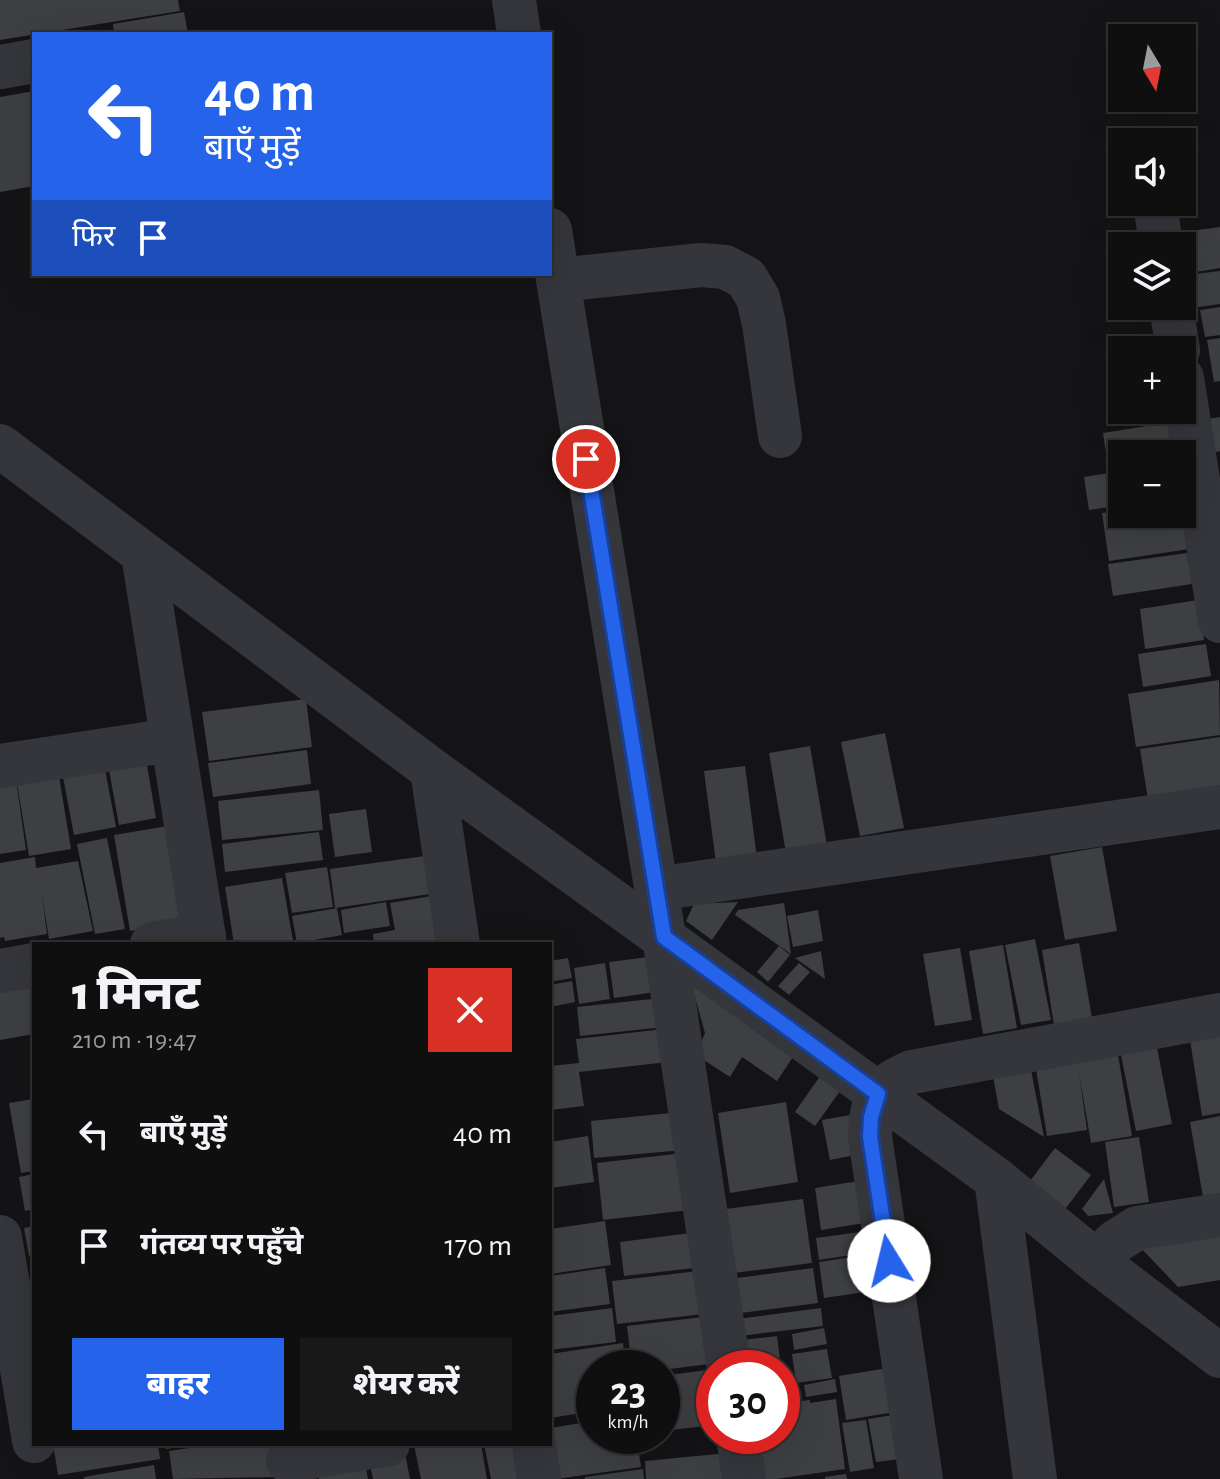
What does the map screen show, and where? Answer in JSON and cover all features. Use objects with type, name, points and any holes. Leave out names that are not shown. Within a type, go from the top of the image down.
[{"type":"street","points":[[514,0],[519,32]]},
{"type":"street","points":[[0,67],[32,61]]},
{"type":"street","points":[[552,242],[664,937],[726,1350]]},
{"type":"street","points":[[558,280],[701,265],[725,267],[746,278],[758,298],[764,324],[780,436]]},
{"type":"street","points":[[1189,424],[1220,621]]},
{"type":"street","points":[[0,446],[432,770],[996,1179],[1097,1262],[1220,1356]]},
{"type":"street","points":[[143,554],[204,939],[173,942]]},
{"type":"street","points":[[0,766],[172,740]]},
{"type":"street","points":[[432,770],[458,942]]},
{"type":"street","points":[[656,889],[1220,807]]},
{"type":"street","points":[[0,971],[32,965]]},
{"type":"street","points":[[921,1479],[870,1137],[871,1117],[878,1094],[894,1080],[912,1072],[1220,1015]]},
{"type":"street","points":[[996,1179],[1035,1479]]},
{"type":"street","points":[[1097,1262],[1115,1242],[1137,1228],[1220,1215]]},
{"type":"street","points":[[0,1237],[32,1431]]},
{"type":"street","points":[[34,1446],[40,1479]]},
{"type":"street","points":[[288,1461],[376,1446]]},
{"type":"street","points":[[534,1446],[539,1479]]},
{"type":"street","points":[[741,1454],[744,1479]]},
{"type":"building","points":[[0,0],[178,0],[180,11],[50,32],[32,32],[32,35],[0,40]]},
{"type":"building","points":[[184,12],[188,32],[114,32],[113,24]]},
{"type":"building","points":[[32,91],[32,186],[0,192],[0,97]]},
{"type":"building","points":[[1220,227],[1220,268],[1196,272],[1196,232],[1183,232]]},
{"type":"building","points":[[1220,271],[1220,304],[1196,307],[1196,274]]},
{"type":"building","points":[[1220,307],[1220,335],[1205,337],[1200,310]]},
{"type":"building","points":[[1220,338],[1220,381],[1214,382],[1207,340]]},
{"type":"building","points":[[1220,417],[1220,451],[1212,453],[1207,419]]},
{"type":"building","points":[[1178,424],[1178,440],[1108,440],[1108,465],[1103,433]]},
{"type":"building","points":[[1108,473],[1108,507],[1089,510],[1084,477]]},
{"type":"building","points":[[1108,512],[1108,528],[1191,528],[1203,547],[1109,561],[1102,513]]},
{"type":"building","points":[[1187,553],[1192,584],[1113,596],[1108,564]]},
{"type":"building","points":[[1198,600],[1204,640],[1145,649],[1140,609]]},
{"type":"building","points":[[1206,644],[1211,676],[1143,687],[1138,654]]},
{"type":"building","points":[[1219,680],[1220,735],[1136,747],[1128,694]]},
{"type":"building","points":[[306,699],[312,747],[209,761],[202,712]]},
{"type":"building","points":[[885,733],[904,828],[860,836],[841,742]]},
{"type":"building","points":[[1220,737],[1220,789],[1148,800],[1140,749]]},
{"type":"building","points":[[810,746],[827,846],[786,853],[769,753]]},
{"type":"building","points":[[307,750],[311,784],[213,797],[208,763]]},
{"type":"building","points":[[145,753],[156,818],[119,825],[107,759]]},
{"type":"building","points":[[57,764],[71,849],[29,856],[15,771]]},
{"type":"building","points":[[104,764],[116,827],[74,835],[62,772]]},
{"type":"building","points":[[745,766],[758,866],[717,871],[704,771]]},
{"type":"building","points":[[15,773],[26,850],[0,854],[0,775]]},
{"type":"building","points":[[319,790],[323,830],[222,840],[218,801]]},
{"type":"building","points":[[366,809],[372,852],[335,857],[329,814]]},
{"type":"building","points":[[168,826],[185,922],[130,931],[114,835]]},
{"type":"building","points":[[319,832],[323,860],[225,872],[222,844]]},
{"type":"building","points":[[107,838],[125,929],[95,934],[77,844]]},
{"type":"building","points":[[1102,847],[1117,931],[1065,940],[1050,856]]},
{"type":"building","points":[[425,856],[430,894],[335,908],[330,869]]},
{"type":"building","points":[[35,857],[36,868],[78,861],[93,931],[49,939],[42,895],[47,934],[5,941],[4,937],[0,938],[0,863]]},
{"type":"building","points":[[327,867],[333,907],[292,913],[285,873]]},
{"type":"building","points":[[282,878],[293,941],[234,942],[225,887]]},
{"type":"building","points":[[438,895],[446,942],[374,942],[373,934],[395,930],[390,903]]},
{"type":"building","points":[[386,902],[390,926],[344,933],[341,910]]},
{"type":"building","points":[[738,902],[712,940],[686,921],[694,904]]},
{"type":"building","points":[[784,903],[791,954],[735,915],[738,910]]},
{"type":"building","points":[[337,908],[342,935],[297,942],[292,916]]},
{"type":"building","points":[[818,910],[823,941],[793,947],[787,916]]},
{"type":"building","points":[[1035,939],[1051,1020],[1021,1025],[1005,945]]},
{"type":"building","points":[[1079,943],[1092,1018],[1054,1025],[1042,950]]},
{"type":"building","points":[[1003,945],[1017,1028],[983,1034],[969,951]]},
{"type":"building","points":[[779,946],[790,955],[768,982],[757,972]]},
{"type":"building","points":[[960,948],[972,1020],[935,1026],[923,954]]},
{"type":"building","points":[[821,951],[825,979],[795,958]]},
{"type":"building","points":[[664,955],[669,990],[614,998],[609,962]]},
{"type":"building","points":[[568,958],[572,978],[552,982],[552,961]]},
{"type":"building","points":[[605,963],[610,999],[579,1004],[574,968]]},
{"type":"building","points":[[799,963],[810,972],[789,995],[778,986]]},
{"type":"building","points":[[32,972],[32,1034],[0,1040],[0,978]]},
{"type":"building","points":[[572,981],[575,1002],[552,1007],[552,985]]},
{"type":"building","points":[[691,983],[797,1051],[777,1081],[742,1057],[730,1077],[696,1055],[705,1033]]},
{"type":"building","points":[[661,998],[664,1027],[580,1036],[577,1007]]},
{"type":"building","points":[[664,1029],[668,1062],[579,1072],[584,1106],[552,1110],[552,1066],[579,1063],[576,1039]]},
{"type":"building","points":[[1220,1035],[1220,1113],[1202,1116],[1190,1040]]},
{"type":"building","points":[[1156,1043],[1172,1124],[1136,1131],[1120,1050]]},
{"type":"building","points":[[1028,1054],[1044,1137],[999,1109],[990,1060]]},
{"type":"building","points":[[1118,1055],[1132,1136],[1091,1143],[1079,1073],[1087,1130],[1047,1136],[1035,1063]]},
{"type":"building","points":[[823,1072],[843,1087],[815,1126],[795,1112]]},
{"type":"building","points":[[32,1099],[32,1171],[21,1173],[9,1103]]},
{"type":"building","points":[[786,1102],[798,1182],[730,1193],[718,1113]]},
{"type":"building","points":[[681,1112],[684,1150],[594,1158],[591,1121]]},
{"type":"building","points":[[867,1112],[875,1151],[830,1160],[822,1120]]},
{"type":"building","points":[[1220,1116],[1220,1194],[1203,1197],[1190,1122]]},
{"type":"building","points":[[588,1136],[594,1182],[552,1188],[552,1142]]},
{"type":"building","points":[[1139,1137],[1149,1202],[1114,1207],[1105,1142]]},
{"type":"building","points":[[1055,1148],[1091,1175],[1066,1208],[1030,1181]]},
{"type":"building","points":[[683,1153],[690,1210],[603,1220],[597,1163]]},
{"type":"building","points":[[32,1174],[32,1209],[25,1211],[19,1177]]},
{"type":"building","points":[[871,1179],[877,1221],[821,1230],[815,1188]]},
{"type":"building","points":[[1104,1179],[1113,1213],[1088,1216],[1082,1209]]},
{"type":"building","points":[[803,1199],[812,1263],[734,1273],[726,1209]]},
{"type":"building","points":[[605,1221],[611,1265],[552,1274],[552,1229]]},
{"type":"building","points":[[32,1226],[32,1255],[29,1256],[24,1228]]},
{"type":"building","points":[[882,1229],[885,1250],[819,1260],[816,1238]]},
{"type":"building","points":[[698,1232],[703,1267],[624,1276],[620,1242]]},
{"type":"building","points":[[1220,1233],[1220,1280],[1178,1287],[1140,1247]]},
{"type":"building","points":[[886,1252],[892,1288],[824,1298],[819,1262]]},
{"type":"building","points":[[605,1268],[610,1304],[552,1312],[552,1276]]},
{"type":"building","points":[[813,1268],[818,1303],[741,1313],[737,1278]]},
{"type":"building","points":[[699,1271],[703,1314],[617,1324],[612,1281]]},
{"type":"building","points":[[612,1308],[616,1342],[552,1350],[552,1316]]},
{"type":"building","points":[[821,1308],[823,1326],[740,1336],[737,1319]]},
{"type":"building","points":[[703,1317],[707,1350],[696,1350],[696,1366],[680,1368],[680,1350],[630,1350],[627,1326]]},
{"type":"building","points":[[824,1328],[827,1344],[794,1350],[792,1334]]},
{"type":"building","points":[[777,1336],[779,1350],[743,1350],[742,1340]]},
{"type":"building","points":[[623,1343],[624,1350],[577,1350]]},
{"type":"building","points":[[827,1349],[832,1378],[800,1382],[800,1353]]},
{"type":"building","points":[[576,1350],[576,1414],[552,1418],[552,1354]]},
{"type":"building","points":[[912,1364],[919,1408],[846,1420],[839,1376]]},
{"type":"building","points":[[696,1371],[696,1427],[680,1429],[680,1374]]},
{"type":"building","points":[[835,1379],[837,1392],[806,1397],[804,1385]]},
{"type":"building","points":[[836,1399],[845,1469],[763,1479],[760,1454],[800,1454],[800,1401],[810,1400],[810,1403]]},
{"type":"building","points":[[893,1415],[901,1459],[876,1462],[868,1419]]},
{"type":"building","points":[[866,1420],[874,1468],[850,1472],[842,1423]]},
{"type":"building","points":[[576,1424],[576,1454],[639,1454],[641,1467],[556,1479],[552,1428]]},
{"type":"building","points":[[53,1446],[158,1446],[160,1459],[58,1475]]},
{"type":"building","points":[[203,1446],[269,1446],[274,1477],[173,1479],[169,1451]]},
{"type":"building","points":[[414,1446],[481,1446],[487,1479],[421,1479]]},
{"type":"building","points":[[484,1446],[524,1446],[530,1479],[491,1479]]},
{"type":"building","points":[[404,1448],[410,1479],[373,1479],[368,1455]]},
{"type":"building","points":[[728,1454],[730,1479],[646,1479],[645,1461]]},
{"type":"building","points":[[365,1462],[368,1479],[319,1479],[318,1470]]},
{"type":"building","points":[[154,1465],[156,1479],[84,1479],[84,1477]]},
{"type":"building","points":[[643,1469],[644,1479],[585,1479],[585,1477]]},
{"type":"building","points":[[846,1474],[847,1479],[825,1479],[825,1477]]},
{"type":"route","points":[[586,459],[664,937],[878,1094],[871,1117],[870,1137],[889,1261]]}]
